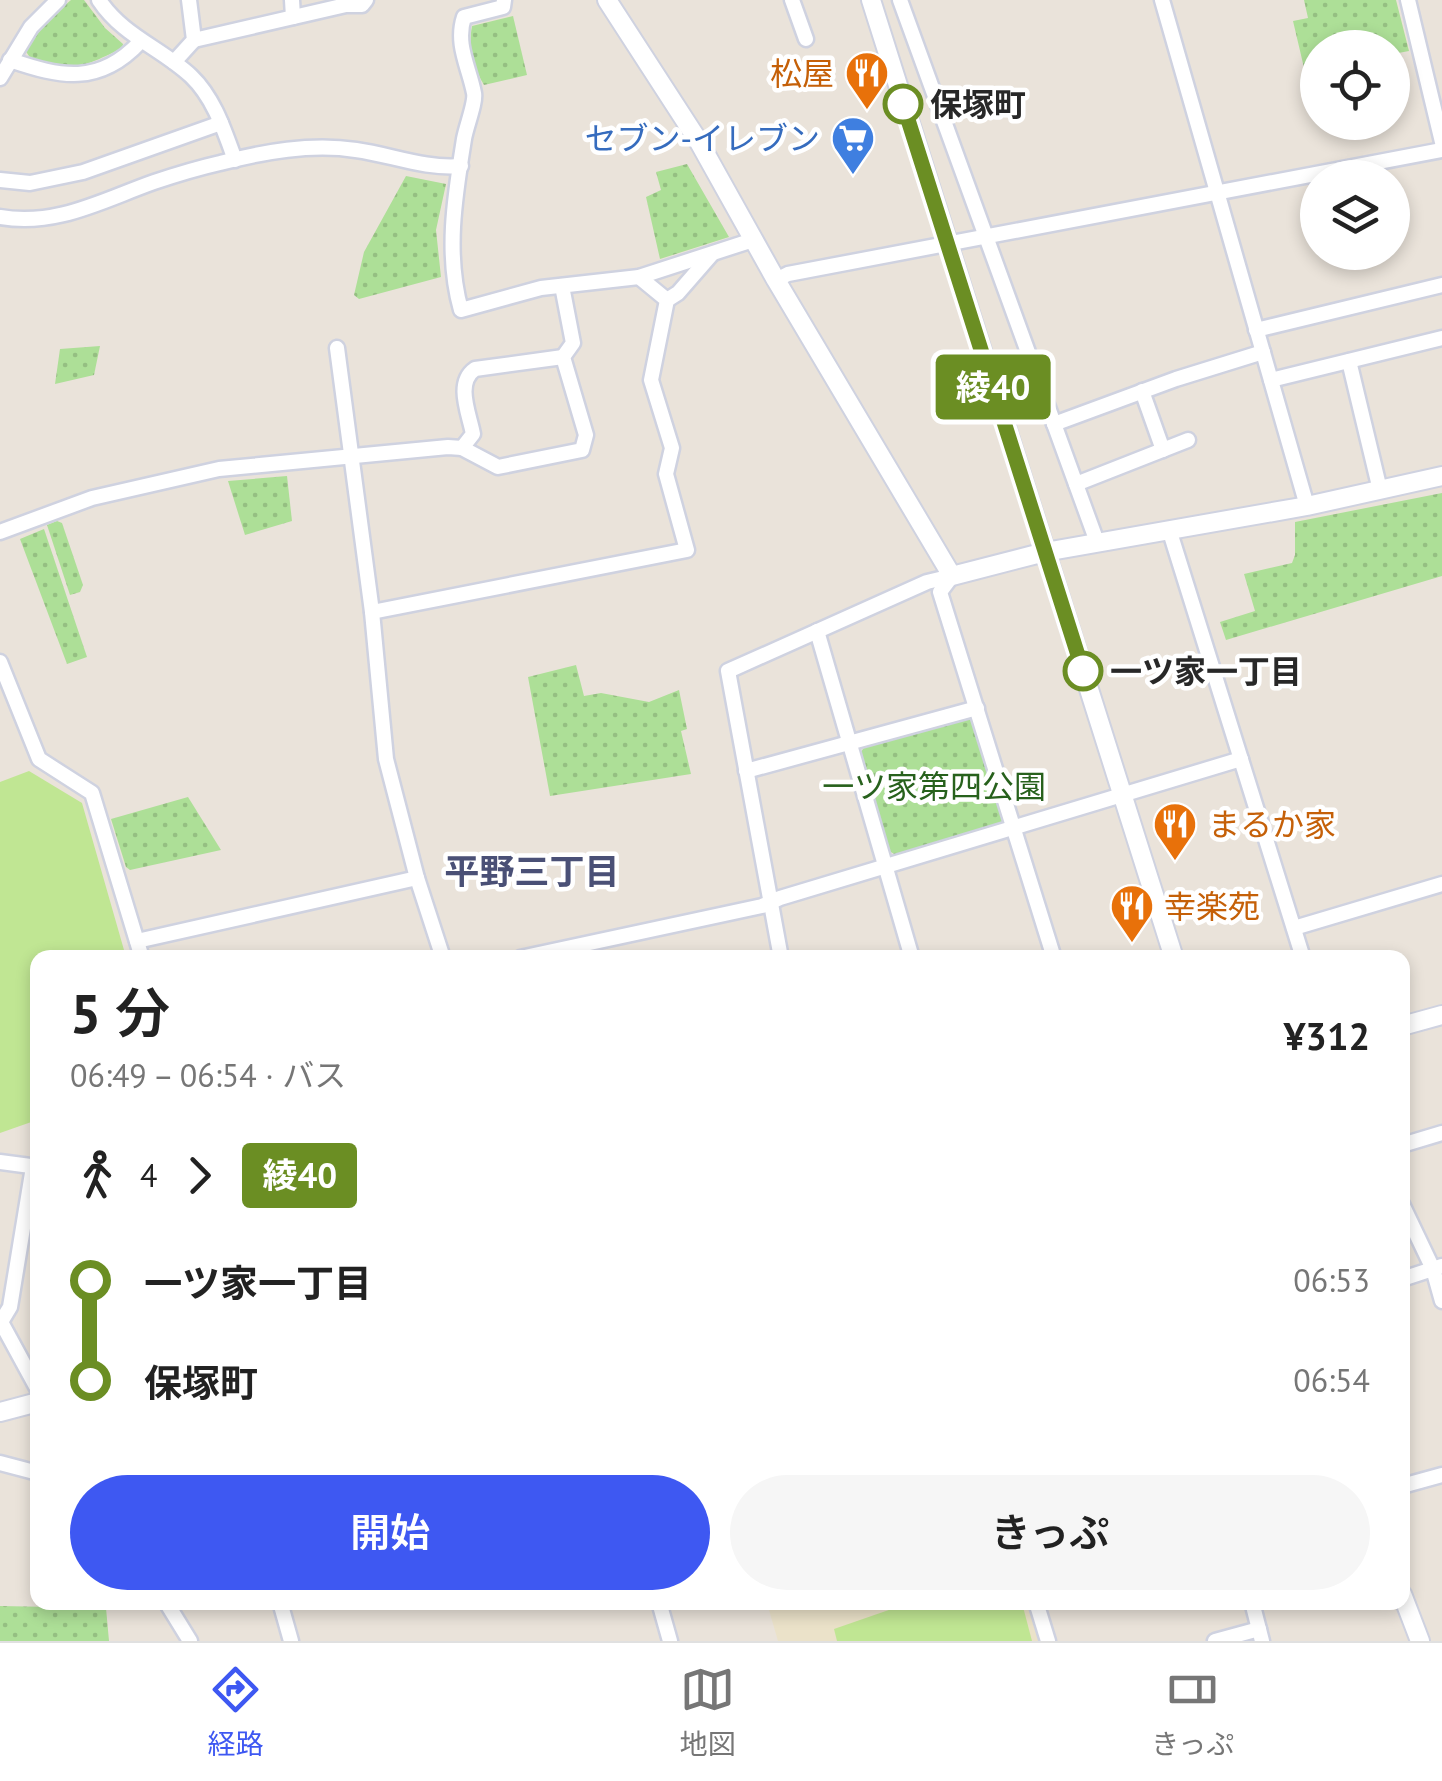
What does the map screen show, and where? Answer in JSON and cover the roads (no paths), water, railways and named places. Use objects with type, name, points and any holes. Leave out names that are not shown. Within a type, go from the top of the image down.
[{"type":"street","points":[[0,78],[31,26],[58,0]]},
{"type":"street","points":[[99,0],[140,42],[174,62],[199,84],[221,123],[235,160]]},
{"type":"street","points":[[190,0],[194,40]]},
{"type":"street","points":[[292,0],[293,17]]},
{"type":"street","points":[[174,62],[194,40],[346,5],[362,5],[366,0]]},
{"type":"street","points":[[504,0],[503,7],[464,17],[462,21],[460,38],[476,97],[468,115],[451,228],[454,283],[462,310],[562,286],[639,277],[753,240]]},
{"type":"street","points":[[607,0],[699,142],[952,576]]},
{"type":"street","points":[[792,0],[806,39]]},
{"type":"street","points":[[871,0],[1171,950]]},
{"type":"street","points":[[900,0],[1097,542]]},
{"type":"street","points":[[1162,0],[1306,506]]},
{"type":"street","points":[[1408,0],[1442,142]]},
{"type":"street","points":[[10,60],[72,76],[116,60],[140,42]]},
{"type":"street","points":[[0,180],[30,183],[83,172],[221,123]]},
{"type":"street","points":[[0,217],[50,218],[155,182],[235,160],[306,147],[340,148],[413,164],[461,166]]},
{"type":"street","points":[[776,280],[788,274],[1442,150]]},
{"type":"street","points":[[372,612],[687,550],[666,474],[672,448],[651,380],[667,300],[712,254]]},
{"type":"street","points":[[639,277],[667,300]]},
{"type":"street","points":[[1256,330],[1442,285]]},
{"type":"street","points":[[462,448],[473,434],[463,384],[467,374],[475,369],[562,358],[573,343],[562,286]]},
{"type":"street","points":[[1271,380],[1442,338]]},
{"type":"street","points":[[337,348],[372,612],[386,759],[440,950]]},
{"type":"street","points":[[1054,424],[1262,352]]},
{"type":"street","points":[[0,532],[66,507],[158,481],[219,469],[352,454],[462,448],[498,467],[582,450],[586,436],[562,358]]},
{"type":"street","points":[[1349,361],[1380,490]]},
{"type":"street","points":[[1142,391],[1164,450]]},
{"type":"street","points":[[1076,484],[1188,440]]},
{"type":"street","points":[[780,950],[728,670],[927,582],[1045,552],[1306,506],[1442,476]]},
{"type":"street","points":[[1169,529],[1301,950]]},
{"type":"street","points":[[952,576],[940,592],[1052,950]]},
{"type":"street","points":[[817,631],[910,950]]},
{"type":"street","points":[[0,662],[39,759],[92,793],[140,950]]},
{"type":"street","points":[[746,771],[977,708]]},
{"type":"street","points":[[557,950],[771,903],[1241,759]]},
{"type":"street","points":[[137,941],[417,878]]},
{"type":"street","points":[[1294,928],[1442,884]]},
{"type":"street","points":[[1410,1024],[1442,1015]]},
{"type":"street","points":[[1410,1143],[1442,1134]]},
{"type":"street","points":[[0,1162],[30,1166]]},
{"type":"street","points":[[30,1195],[10,1308],[1,1322],[30,1375]]},
{"type":"street","points":[[1410,1219],[1437,1268],[1442,1302]]},
{"type":"street","points":[[1410,1276],[1437,1268]]},
{"type":"street","points":[[0,1412],[30,1404]]},
{"type":"street","points":[[0,1462],[30,1471]]},
{"type":"street","points":[[1410,1484],[1442,1475]]},
{"type":"street","points":[[171,1610],[190,1641]]},
{"type":"street","points":[[282,1610],[292,1641]]},
{"type":"street","points":[[661,1610],[670,1641]]},
{"type":"street","points":[[1038,1610],[1048,1641]]},
{"type":"street","points":[[1214,1641],[1261,1635],[1254,1610]]},
{"type":"street","points":[[1408,1610],[1420,1641]]},
{"type":"place","name":"保塚町","points":[[903,104]]},
{"type":"place","name":"松屋","points":[[867,111]]},
{"type":"place","name":"セブン-イレブン","points":[[853,176]]},
{"type":"place","name":"一ツ家一丁目","points":[[1083,671]]},
{"type":"place","name":"まるか家","points":[[1175,862]]},
{"type":"place","name":"幸楽苑","points":[[1132,944]]},
{"type":"district","name":"平野三丁目","points":[[532,871]]},
{"type":"park label","name":"一ツ家第四公園","points":[[934,786]]}]
